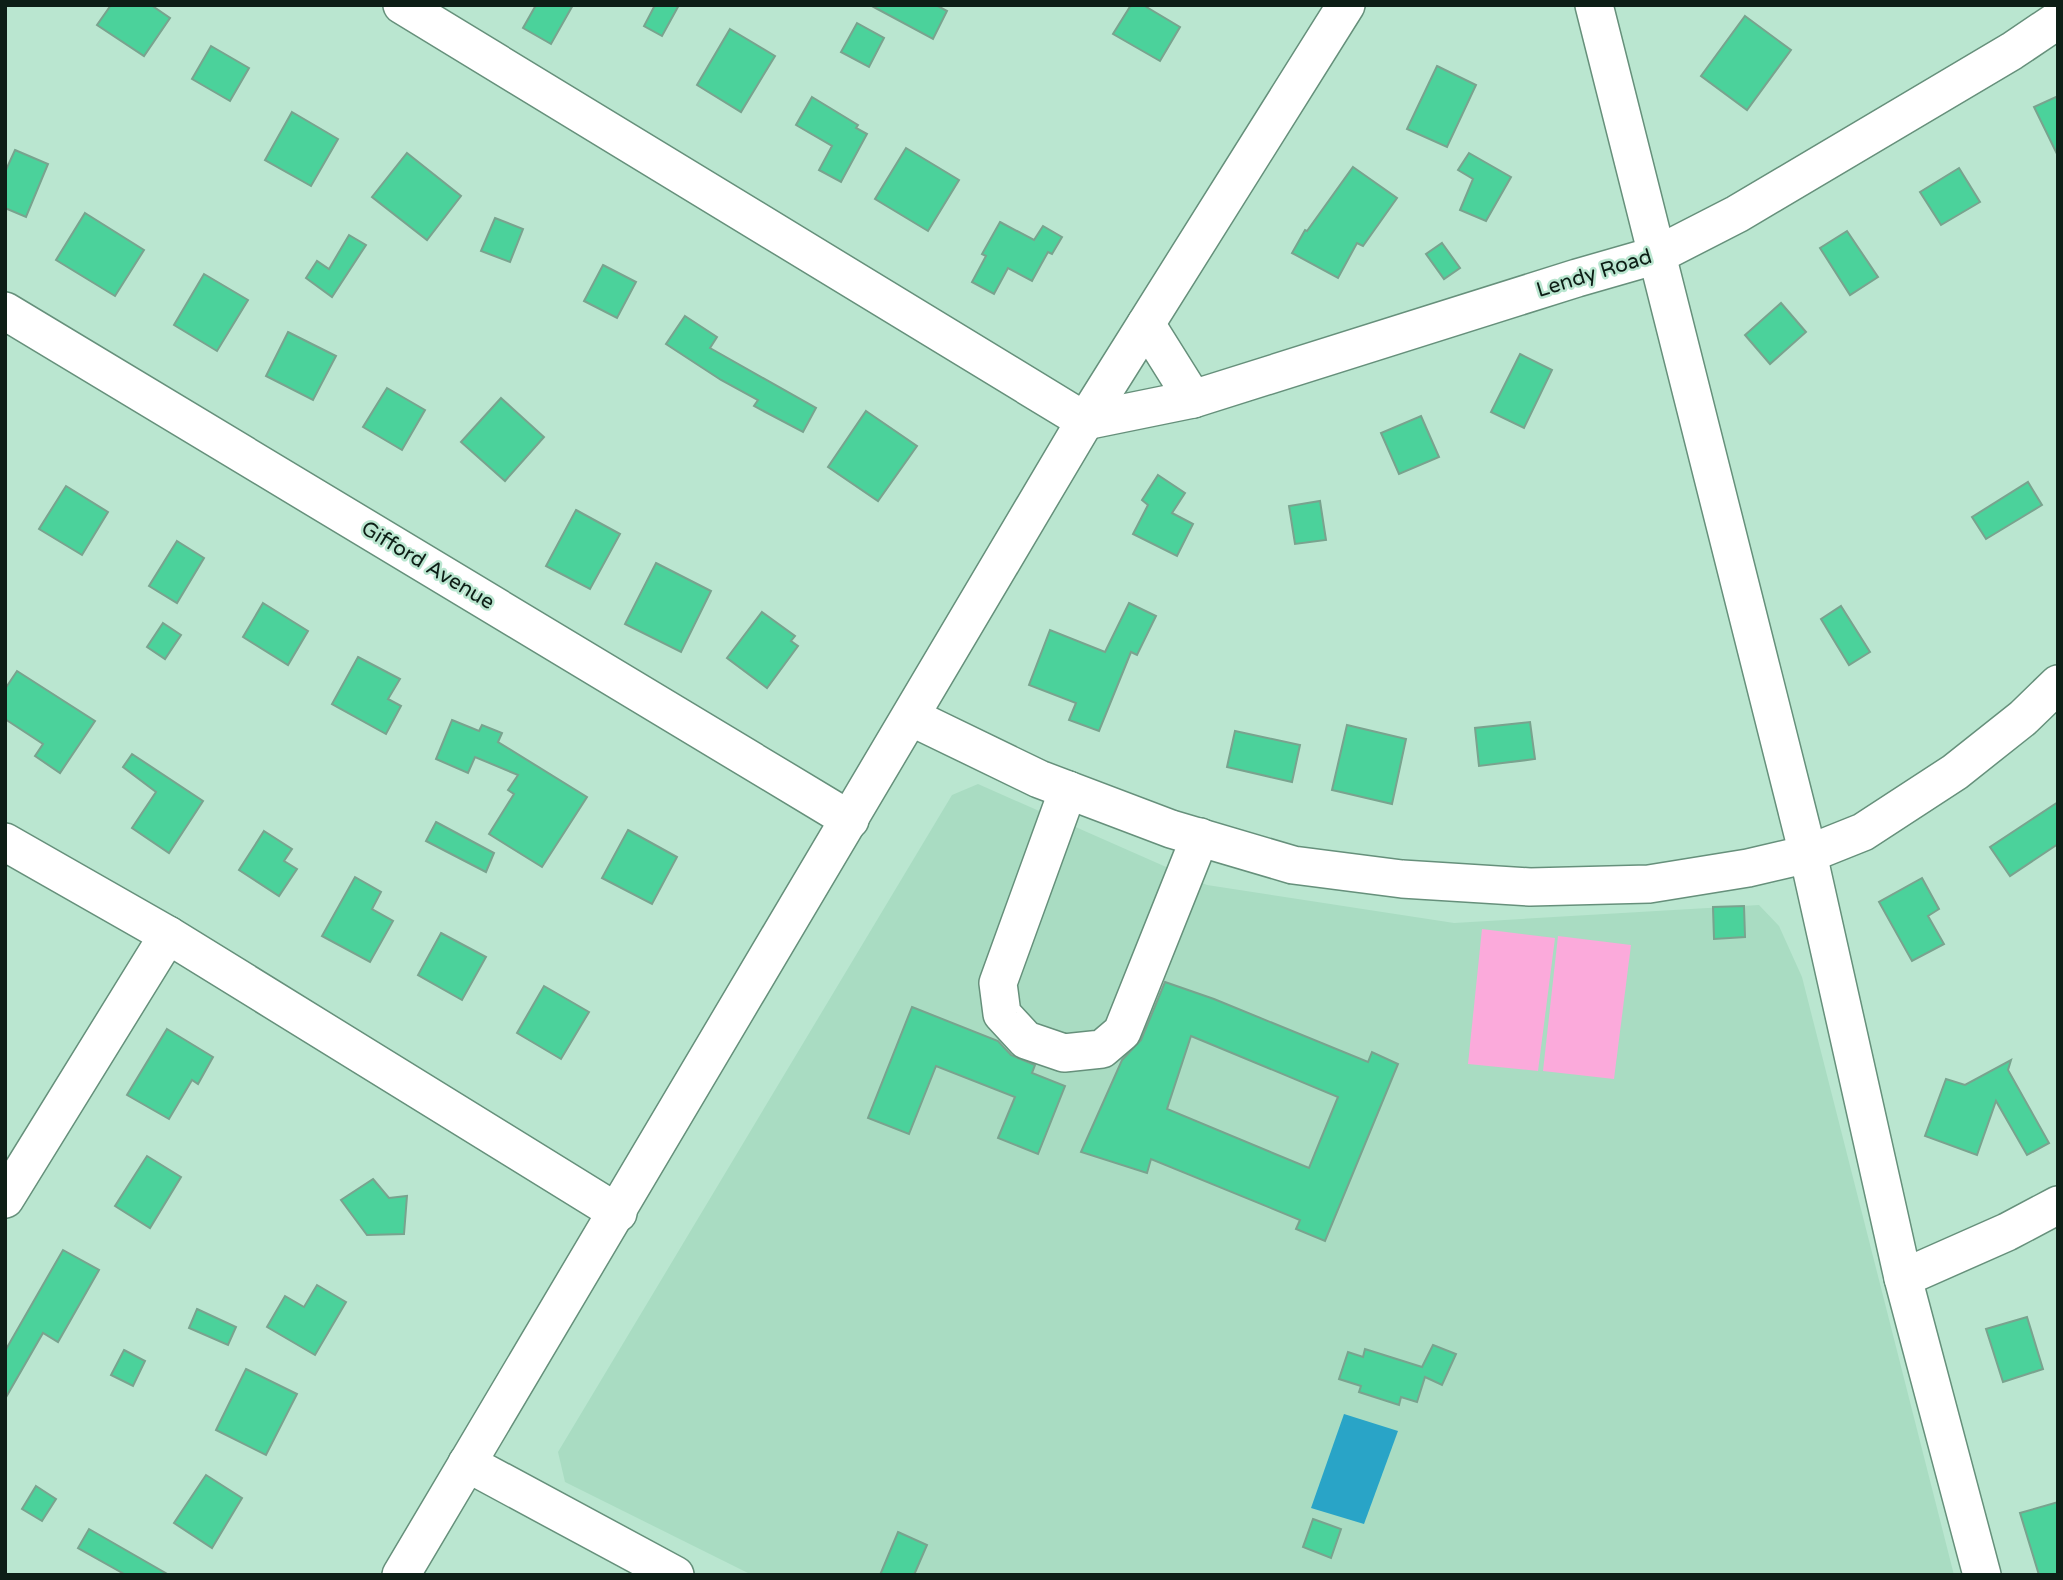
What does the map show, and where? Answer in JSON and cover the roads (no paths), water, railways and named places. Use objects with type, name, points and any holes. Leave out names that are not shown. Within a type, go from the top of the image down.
[{"type":"street","points":[[402,5],[1085,421]]},
{"type":"street","points":[[1594,5],[1808,855],[1903,1278],[1982,1575]]},
{"type":"street","points":[[401,1575],[1085,421],[1337,9]]},
{"type":"street","name":"Lendy Road","points":[[1085,421],[1193,399],[1657,255],[1749,207],[2012,51],[2058,20]]},
{"type":"street","name":"Gifford Avenue","points":[[5,311],[850,820]]},
{"type":"street","points":[[1146,324],[1193,399]]},
{"type":"street","points":[[911,716],[1039,779],[1200,838],[1293,865],[1402,880],[1530,887],[1649,884],[1808,855],[1863,832],[1955,772],[2023,719],[2058,684]]},
{"type":"street","points":[[1068,790],[998,983],[1002,1014],[1026,1040],[1064,1053],[1102,1049],[1122,1032],[1200,838]]},
{"type":"street","points":[[5,842],[168,935],[618,1213]]},
{"type":"street","points":[[5,1199],[168,935]]},
{"type":"street","points":[[1903,1278],[2007,1232],[2058,1205]]},
{"type":"street","points":[[467,1462],[674,1575]]},
{"type":"water","points":[[1344,1414],[1398,1431],[1364,1524],[1311,1508]]}]
